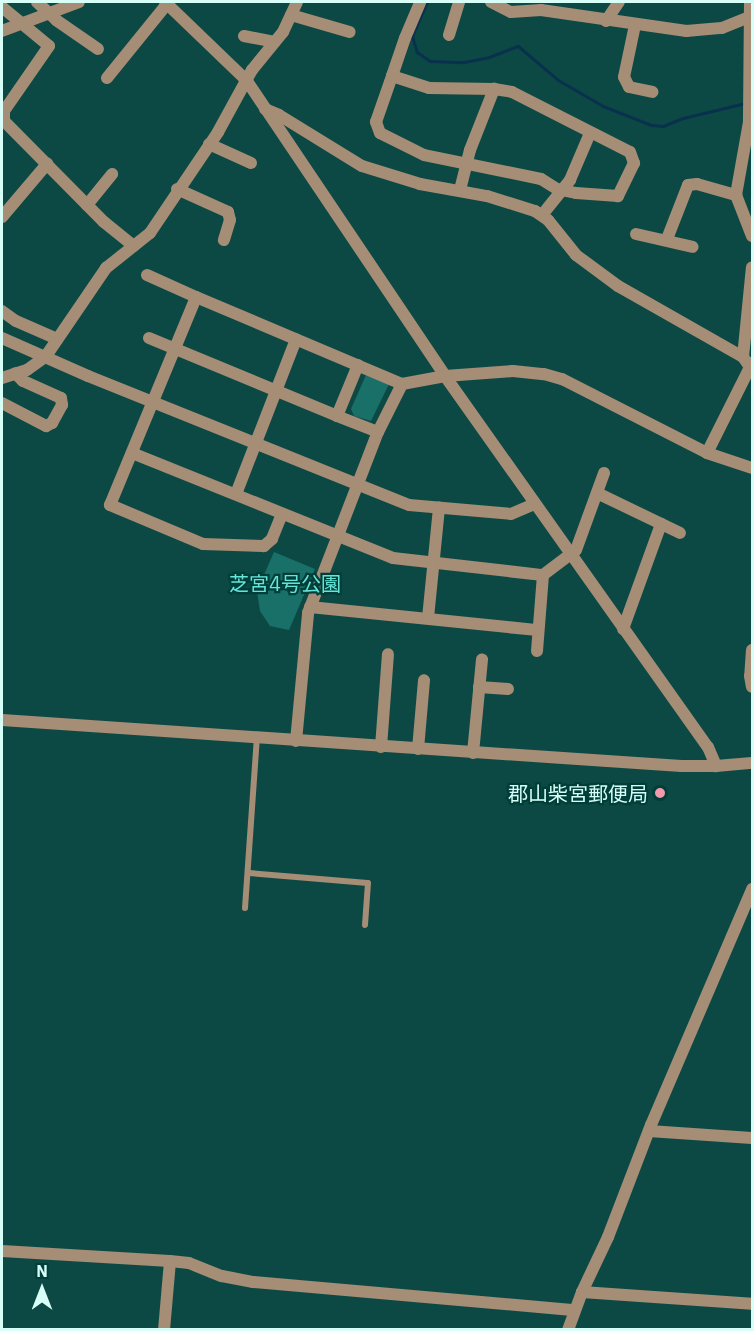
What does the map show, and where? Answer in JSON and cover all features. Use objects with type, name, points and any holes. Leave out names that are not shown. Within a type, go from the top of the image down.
[{"type":"street","points":[[37,2],[98,49]]},
{"type":"street","points":[[2,31],[79,2]]},
{"type":"street","points":[[2,378],[35,366],[46,356],[106,268],[150,233],[274,42],[297,2]]},
{"type":"street","points":[[392,76],[437,89],[494,89],[522,96],[630,152],[634,158],[622,190],[612,197],[561,190],[541,179],[424,155],[379,131],[376,122],[392,76],[420,2]]},
{"type":"street","points":[[449,35],[459,2]]},
{"type":"street","points":[[492,2],[512,12],[541,10],[606,21],[700,32],[722,28],[752,17]]},
{"type":"street","points":[[606,21],[619,2]]},
{"type":"street","points":[[750,2],[752,17],[748,122],[736,195],[744,220],[753,236]]},
{"type":"street","points":[[107,78],[166,3],[247,81],[445,376],[708,747],[716,766]]},
{"type":"street","points":[[2,7],[48,42],[49,49],[4,111],[2,118],[116,234],[134,246]]},
{"type":"street","points":[[291,15],[350,32]]},
{"type":"street","points":[[635,25],[624,77],[629,87],[652,92]]},
{"type":"street","points":[[244,36],[274,42]]},
{"type":"street","points":[[460,190],[466,162],[494,89]]},
{"type":"street","points":[[265,109],[279,115],[362,166],[420,184],[460,190],[529,208],[542,215],[576,255],[597,271],[748,362]]},
{"type":"street","points":[[542,215],[570,180],[590,133]]},
{"type":"street","points":[[209,144],[251,163]]},
{"type":"street","points":[[2,217],[47,164]]},
{"type":"street","points":[[87,205],[112,174]]},
{"type":"street","points":[[667,239],[688,185],[697,184],[736,195]]},
{"type":"street","points":[[177,189],[228,212],[231,220],[224,240]]},
{"type":"street","points":[[636,234],[667,239],[693,247]]},
{"type":"street","points":[[707,453],[748,362],[753,267]]},
{"type":"street","points":[[147,275],[402,384],[445,376],[524,371],[553,376],[707,453],[753,468]]},
{"type":"street","points":[[196,297],[110,504],[199,543],[264,546],[272,539],[282,514]]},
{"type":"street","points":[[2,311],[16,321],[57,339]]},
{"type":"street","points":[[2,338],[409,505],[512,514],[535,504]]},
{"type":"street","points":[[149,339],[378,432]]},
{"type":"street","points":[[236,494],[296,339]]},
{"type":"street","points":[[337,416],[358,365]]},
{"type":"street","points":[[2,403],[46,426],[52,423],[62,405],[61,398],[23,381],[15,374]]},
{"type":"street","points":[[296,741],[305,635],[310,607],[378,432],[402,384]]},
{"type":"street","points":[[132,453],[393,558],[543,575],[577,548],[604,473]]},
{"type":"street","points":[[597,493],[680,533]]},
{"type":"street","points":[[428,618],[439,508]]},
{"type":"street","points":[[623,629],[661,524]]},
{"type":"street","points":[[537,651],[543,575]]},
{"type":"street","points":[[310,607],[538,630]]},
{"type":"street","points":[[753,650],[750,676],[753,687]]},
{"type":"street","points":[[381,747],[388,654]]},
{"type":"street","points":[[473,753],[482,659]]},
{"type":"street","points":[[418,749],[424,680]]},
{"type":"street","points":[[479,687],[508,689]]},
{"type":"street","points":[[2,720],[473,753],[716,766],[753,763]]},
{"type":"street","points":[[568,1329],[582,1292],[608,1237],[649,1131],[753,889]]},
{"type":"street","points":[[649,1131],[753,1138]]},
{"type":"street","points":[[2,1251],[170,1261],[189,1263],[222,1276],[253,1282],[575,1310]]},
{"type":"street","points":[[164,1329],[170,1261]]},
{"type":"street","points":[[582,1292],[753,1304]]},
{"type":"lane","points":[[245,908],[257,738]]},
{"type":"lane","points":[[249,873],[368,883],[365,925]]},
{"type":"green space","points":[[366,375],[389,384],[371,421],[354,416],[351,409]]},
{"type":"green space","name":"芝宮4号公園","points":[[274,552],[315,569],[289,630],[270,626],[260,611],[257,591]]},
{"type":"waterway","points":[[427,2],[412,36],[417,52],[430,61],[464,62],[489,57],[518,46],[558,80],[603,106],[651,125],[663,126],[683,118],[745,103]]},
{"type":"place","name":"郡山柴宮郵便局","points":[[660,793]]}]
